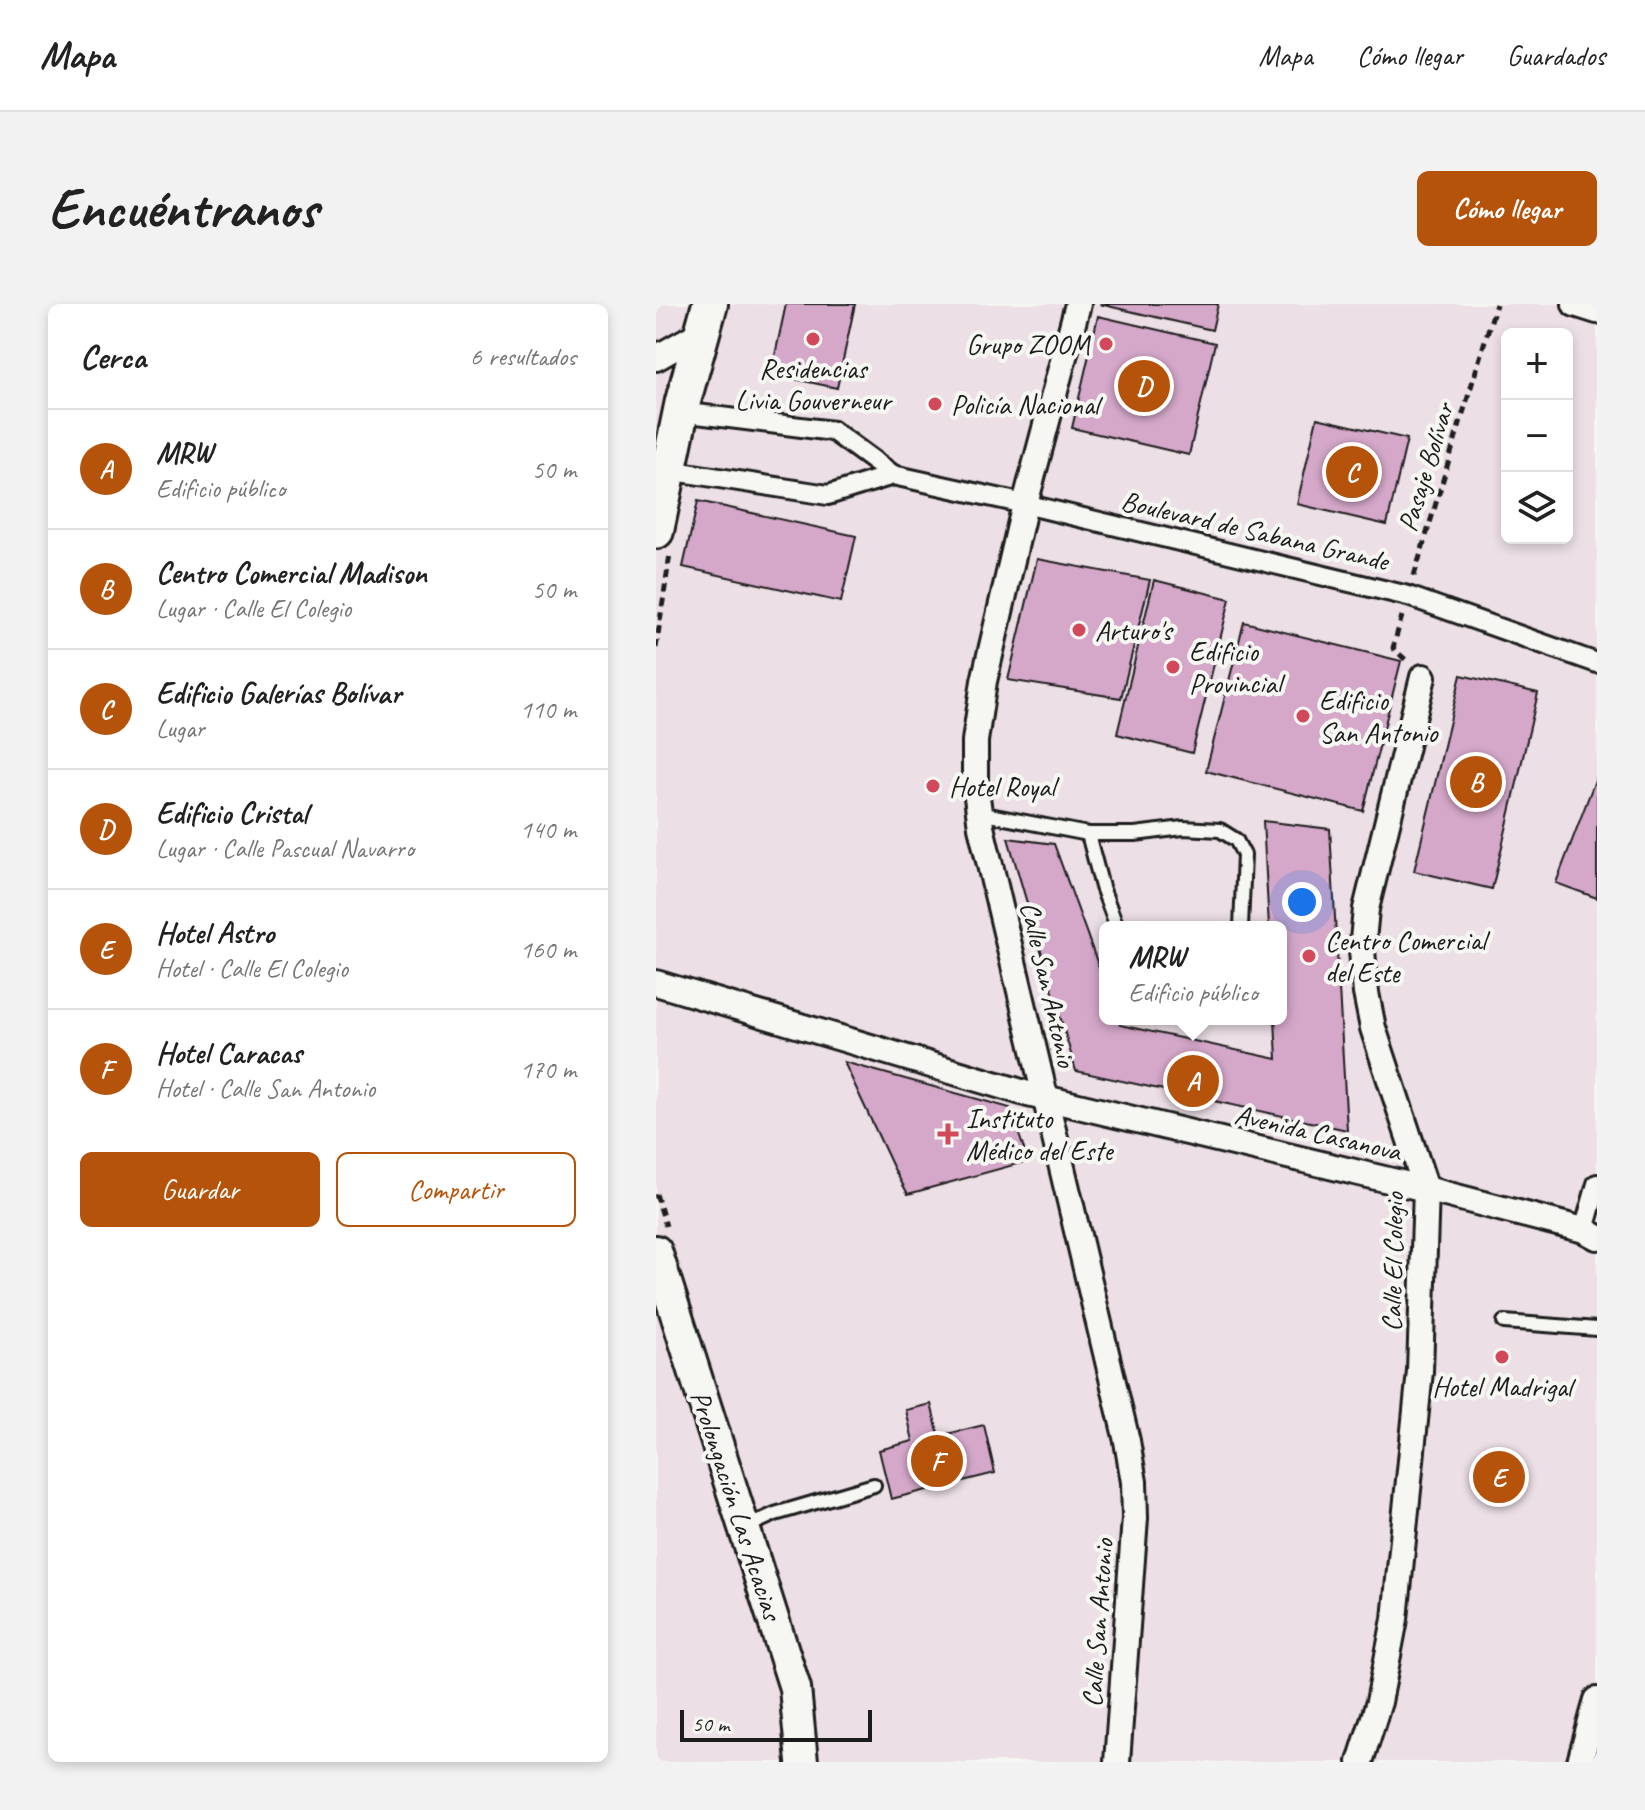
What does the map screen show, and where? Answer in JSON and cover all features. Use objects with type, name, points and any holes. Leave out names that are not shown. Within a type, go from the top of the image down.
[{"type":"main road","points":[[656,531],[662,468],[671,424],[706,318]]},
{"type":"street","name":"Calle San Antonio","points":[[1078,304],[1025,504],[984,681],[975,741],[975,782],[981,827],[1127,1441],[1134,1482],[1135,1518],[1117,1762]]},
{"type":"street","points":[[1575,304],[1597,311]]},
{"type":"street","points":[[656,358],[706,318]]},
{"type":"street","name":"Boulevard de Sabana Grande","points":[[671,424],[833,431],[893,475],[1408,596],[1597,663]]},
{"type":"street","name":"Boulevard de Sabana Grande","points":[[662,468],[828,495],[893,475]]},
{"type":"street","name":"Calle El Colegio","points":[[1360,1762],[1379,1702],[1395,1619],[1420,1371],[1426,1189],[1373,1028],[1362,951],[1366,909],[1423,677]]},
{"type":"street","name":"Avenida Casanova","points":[[656,983],[1046,1099],[1426,1189],[1590,1234]]},
{"type":"street","points":[[1590,1234],[1597,1184]]},
{"type":"street","name":"Prolongación Las Acacias","points":[[656,1251],[795,1688],[802,1762]]},
{"type":"street","points":[[1580,1762],[1597,1700]]},
{"type":"lane","points":[[979,813],[1088,834],[1135,834],[1183,828],[1220,830],[1236,840],[1244,855],[1241,921]]},
{"type":"lane","points":[[1088,834],[1115,921]]},
{"type":"lane","points":[[1504,1322],[1597,1329]]},
{"type":"lane","points":[[744,1528],[775,1514],[874,1485]]},
{"type":"path","name":"Pasaje Bolívar","points":[[1423,677],[1393,648],[1496,304]]},
{"type":"shaded area","points":[[656,304],[1597,304],[1597,1762],[656,1762]]},
{"type":"building","name":"Residencias Livia Gouverneur","points":[[786,304],[855,304],[837,388],[771,374]]},
{"type":"building","points":[[1099,304],[1218,304],[1212,330]]},
{"type":"building","points":[[1098,316],[1215,343],[1189,455],[1072,428]]},
{"type":"building","points":[[1317,418],[1407,439],[1387,525],[1297,504]]},
{"type":"building","points":[[698,501],[856,536],[841,602],[683,567]]},
{"type":"building","name":"Arturo's","points":[[1037,559],[1150,580],[1121,698],[1008,680]]},
{"type":"building","name":"Edificio Provincial","points":[[1154,580],[1230,599],[1192,753],[1117,734]]},
{"type":"building","name":"Edificio San Antonio","points":[[1244,622],[1401,661],[1363,811],[1206,771]]},
{"type":"building","points":[[1461,675],[1538,693],[1492,889],[1414,871]]},
{"type":"building","points":[[1597,775],[1597,898],[1556,883]]},
{"type":"building","name":"Centro Comercial del Este","points":[[1263,821],[1330,829],[1347,1130],[1076,1071],[1008,838],[1054,844],[1099,968],[1099,1025],[1120,1025],[1277,1059],[1275,1025],[1287,1025],[1287,921],[1269,921]]},
{"type":"building","name":"Instituto Médico del Este","points":[[844,1062],[1010,1108],[1028,1161],[908,1194]]},
{"type":"building","points":[[931,1404],[939,1436],[984,1425],[995,1473],[891,1499],[879,1450],[913,1441],[906,1410]]},
{"type":"place","name":"Residencias Livia Gouverneur","points":[[813,339]]},
{"type":"place","name":"Grupo ZOOM","points":[[1106,344]]},
{"type":"place","name":"Edificio Cristal","points":[[1144,386]]},
{"type":"place","name":"Policía Nacional","points":[[935,404]]},
{"type":"place","name":"Edificio Galerías Bolívar","points":[[1352,472]]},
{"type":"place","name":"Arturo's","points":[[1079,630]]},
{"type":"place","name":"Edificio Provincial","points":[[1173,667]]},
{"type":"place","name":"Edificio San Antonio","points":[[1303,716]]},
{"type":"place","name":"Centro Comercial Madison","points":[[1476,782]]},
{"type":"place","name":"Hotel Royal","points":[[933,786]]},
{"type":"place","name":"Centro Comercial del Este","points":[[1309,956]]},
{"type":"place","name":"MRW","points":[[1193,1081]]},
{"type":"place","name":"Instituto Médico del Este","points":[[948,1134]]},
{"type":"place","name":"Hotel Madrigal","points":[[1502,1357]]},
{"type":"place","name":"Hotel Caracas","points":[[937,1461]]},
{"type":"place","name":"Hotel Astro","points":[[1499,1477]]}]
